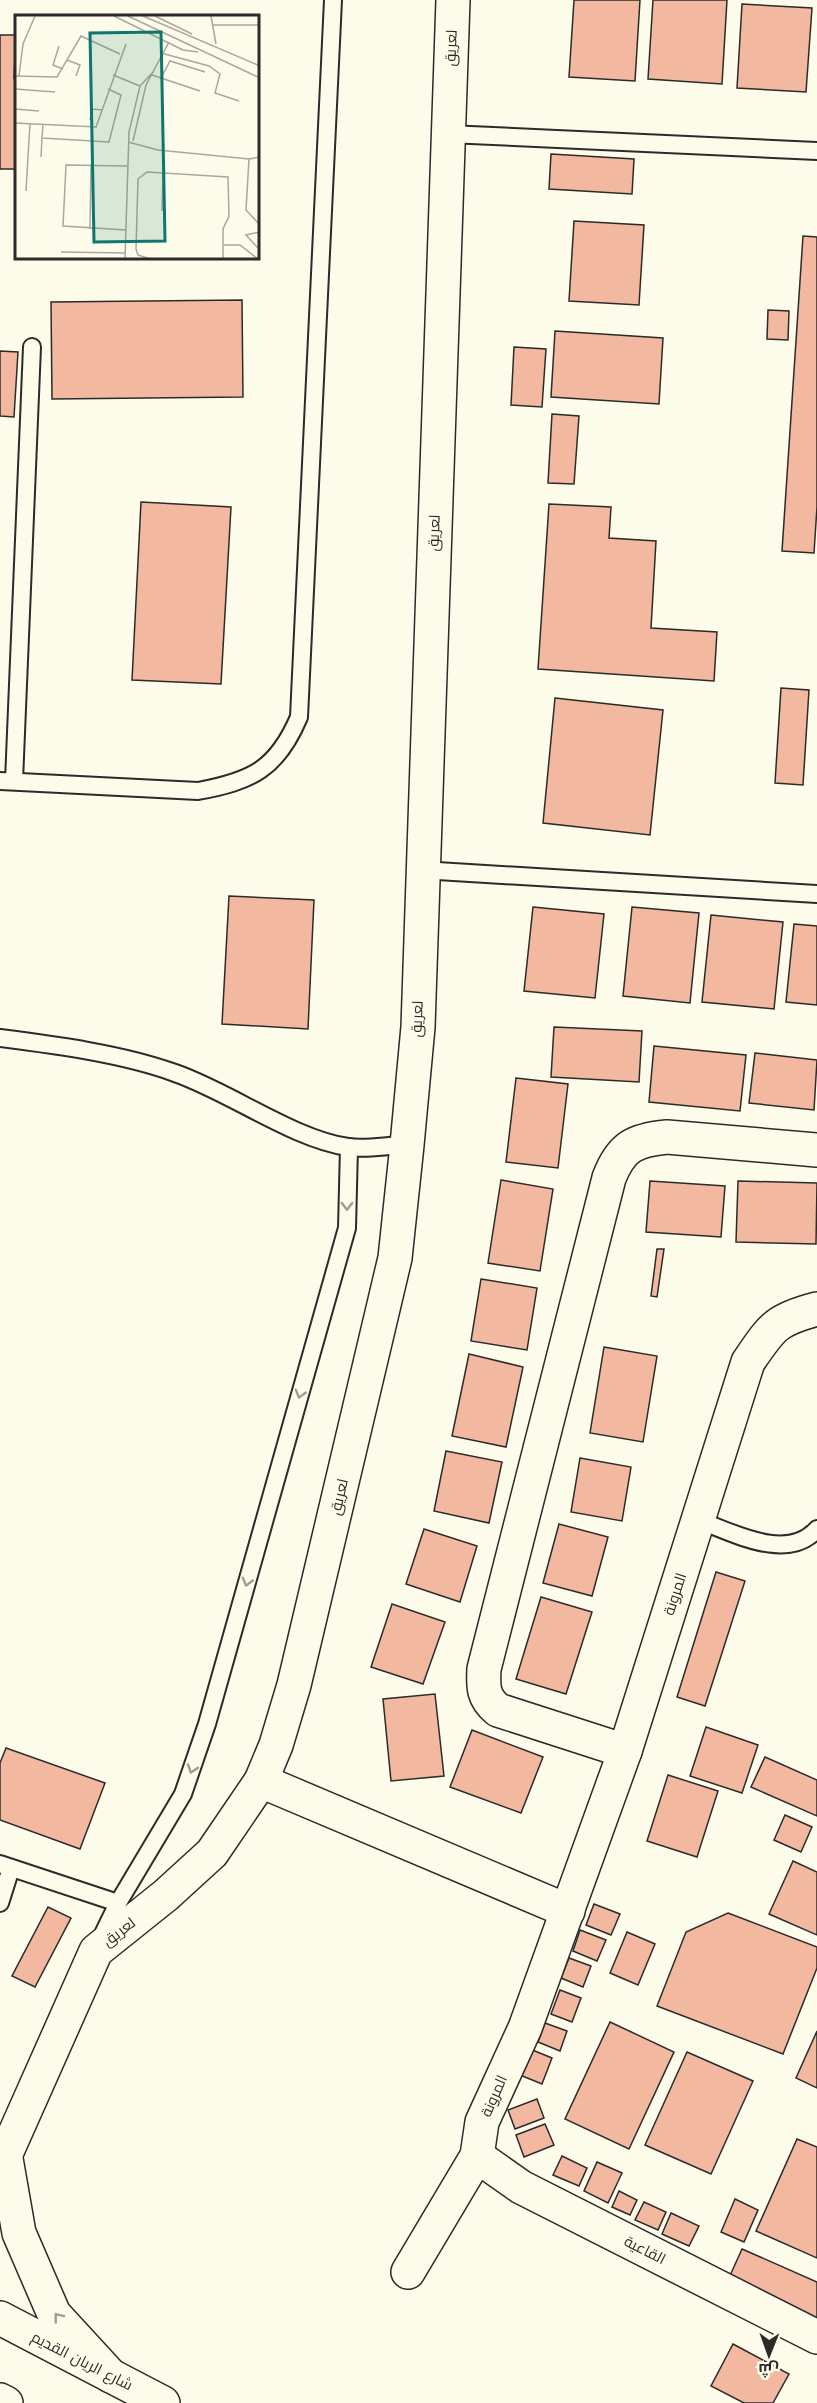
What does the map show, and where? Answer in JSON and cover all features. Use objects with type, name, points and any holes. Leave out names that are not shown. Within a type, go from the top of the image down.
[{"type":"main road","name":"لعريق","points":[[111,2376],[54,2314],[19,2233],[2,2158],[96,1950],[166,1895],[212,1853],[261,1781],[276,1746],[294,1685],[395,1258],[418,1027],[453,0]]},
{"type":"main road","points":[[625,1751],[498,1710],[488,1702],[483,1689],[484,1669],[609,1178],[615,1161],[626,1148],[645,1139],[667,1137],[817,1150]]},
{"type":"main road","name":"المرونة","points":[[408,2272],[477,2156],[482,2122],[525,2028],[625,1751],[748,1362],[773,1326],[789,1317],[817,1309]]},
{"type":"main road","points":[[261,1781],[568,1911]]},
{"type":"main road","name":"القاعية","points":[[477,2156],[521,2187],[817,2337]]},
{"type":"main road","name":"شارع الريان القديم","points":[[0,2318],[164,2403]]},
{"type":"main road","points":[[0,2400],[6,2403]]},
{"type":"lane","points":[[32,347],[7,781],[198,791],[226,786],[258,774],[287,745],[299,717],[333,0]]},
{"type":"lane","points":[[448,134],[817,152]]},
{"type":"lane","points":[[422,870],[817,894]]},
{"type":"lane","points":[[0,1038],[65,1046],[174,1072],[243,1102],[310,1137],[349,1147],[407,1144]]},
{"type":"lane","name":"لعريق","points":[[96,1950],[118,1903],[183,1794],[207,1724],[347,1228],[349,1147]]},
{"type":"lane","points":[[698,1520],[768,1544],[802,1541],[817,1528]]},
{"type":"lane","points":[[0,1903],[6,1866],[118,1903]]},
{"type":"building","points":[[574,0],[640,0],[635,81],[569,77]]},
{"type":"building","points":[[653,0],[727,0],[722,84],[648,79]]},
{"type":"building","points":[[742,4],[812,8],[806,92],[737,88]]},
{"type":"building","points":[[0,35],[15,35],[15,169],[0,169]]},
{"type":"building","points":[[551,154],[634,159],[632,194],[549,189]]},
{"type":"building","points":[[574,221],[644,225],[639,305],[569,301]]},
{"type":"building","points":[[803,236],[817,237],[817,507],[814,553],[782,551]]},
{"type":"building","points":[[242,300],[243,397],[52,399],[51,302]]},
{"type":"building","points":[[768,310],[789,311],[788,340],[767,339]]},
{"type":"building","points":[[555,331],[663,338],[659,404],[551,397]]},
{"type":"building","points":[[514,347],[546,349],[542,407],[511,405]]},
{"type":"building","points":[[0,351],[18,352],[14,417],[0,416]]},
{"type":"building","points":[[552,414],[579,416],[574,484],[548,483]]},
{"type":"building","points":[[141,502],[231,507],[221,684],[132,680]]},
{"type":"building","points":[[549,504],[611,507],[609,538],[656,541],[651,628],[717,632],[714,681],[538,669]]},
{"type":"building","points":[[781,688],[809,690],[803,785],[775,783]]},
{"type":"building","points":[[555,698],[663,710],[650,835],[543,823]]},
{"type":"building","points":[[229,896],[314,900],[308,1029],[222,1024]]},
{"type":"building","points":[[533,907],[604,914],[595,998],[524,991]]},
{"type":"building","points":[[632,907],[699,913],[690,1003],[623,996]]},
{"type":"building","points":[[711,915],[783,922],[774,1009],[702,1002]]},
{"type":"building","points":[[794,924],[817,926],[817,1005],[786,1002]]},
{"type":"building","points":[[554,1027],[642,1031],[639,1082],[551,1077]]},
{"type":"building","points":[[654,1046],[746,1055],[740,1111],[649,1102]]},
{"type":"building","points":[[755,1053],[817,1060],[814,1110],[749,1103]]},
{"type":"building","points":[[516,1078],[568,1084],[558,1168],[506,1162]]},
{"type":"building","points":[[501,1180],[553,1189],[540,1271],[488,1263]]},
{"type":"building","points":[[650,1181],[725,1186],[721,1237],[646,1232]]},
{"type":"building","points":[[738,1181],[817,1183],[816,1244],[736,1242]]},
{"type":"building","points":[[657,1249],[664,1249],[657,1297],[651,1296]]},
{"type":"building","points":[[481,1279],[537,1288],[527,1350],[471,1341]]},
{"type":"building","points":[[604,1347],[657,1356],[643,1442],[590,1433]]},
{"type":"building","points":[[469,1354],[523,1367],[506,1447],[452,1436]]},
{"type":"building","points":[[446,1451],[502,1462],[489,1523],[434,1511]]},
{"type":"building","points":[[580,1458],[631,1467],[622,1521],[571,1512]]},
{"type":"building","points":[[559,1524],[608,1537],[592,1596],[543,1583]]},
{"type":"building","points":[[424,1529],[477,1546],[460,1602],[406,1584]]},
{"type":"building","points":[[716,1572],[745,1581],[705,1706],[677,1697]]},
{"type":"building","points":[[541,1597],[592,1612],[566,1694],[516,1679]]},
{"type":"building","points":[[392,1604],[445,1622],[423,1684],[371,1667]]},
{"type":"building","points":[[435,1694],[444,1776],[391,1781],[383,1699]]},
{"type":"building","points":[[706,1727],[758,1745],[742,1793],[690,1776]]},
{"type":"building","points":[[472,1730],[543,1757],[521,1813],[450,1787]]},
{"type":"building","points":[[6,1748],[105,1783],[80,1849],[0,1820],[0,1763]]},
{"type":"building","points":[[765,1757],[817,1780],[817,1816],[751,1787]]},
{"type":"building","points":[[668,1775],[718,1791],[697,1857],[647,1841]]},
{"type":"building","points":[[785,1815],[812,1827],[801,1852],[774,1840]]},
{"type":"building","points":[[793,1861],[817,1872],[817,1935],[769,1914]]},
{"type":"building","points":[[594,1904],[620,1914],[611,1935],[586,1925]]},
{"type":"building","points":[[48,1907],[71,1918],[35,1987],[12,1976]]},
{"type":"building","points":[[728,1913],[817,1947],[817,1968],[783,2054],[657,2006],[686,1932]]},
{"type":"building","points":[[580,1930],[606,1940],[597,1961],[573,1951]]},
{"type":"building","points":[[627,1932],[655,1944],[638,1985],[610,1973]]},
{"type":"building","points":[[569,1958],[591,1966],[583,1987],[561,1978]]},
{"type":"building","points":[[560,1990],[581,1998],[572,2022],[551,2014]]},
{"type":"building","points":[[610,2022],[674,2052],[629,2149],[565,2119]]},
{"type":"building","points":[[545,2023],[567,2031],[560,2051],[538,2042]]},
{"type":"building","points":[[817,2031],[817,2088],[796,2078]]},
{"type":"building","points":[[530,2049],[552,2058],[542,2084],[520,2075]]},
{"type":"building","points":[[687,2052],[753,2081],[711,2174],[645,2145]]},
{"type":"building","points":[[537,2099],[544,2118],[515,2129],[508,2110]]},
{"type":"building","points":[[545,2124],[554,2145],[524,2157],[516,2135]]},
{"type":"building","points":[[797,2139],[817,2147],[817,2258],[756,2231]]},
{"type":"building","points":[[562,2156],[587,2168],[579,2186],[553,2175]]},
{"type":"building","points":[[597,2162],[622,2173],[608,2203],[584,2191]]},
{"type":"building","points":[[619,2191],[637,2200],[630,2215],[612,2207]]},
{"type":"building","points":[[735,2199],[758,2210],[744,2242],[721,2232]]},
{"type":"building","points":[[644,2202],[666,2212],[658,2230],[635,2220]]},
{"type":"building","points":[[671,2213],[699,2226],[689,2246],[662,2234]]},
{"type":"building","points":[[742,2249],[817,2282],[817,2320],[728,2280]]},
{"type":"building","points":[[733,2344],[789,2374],[773,2403],[744,2403],[711,2386]]}]
